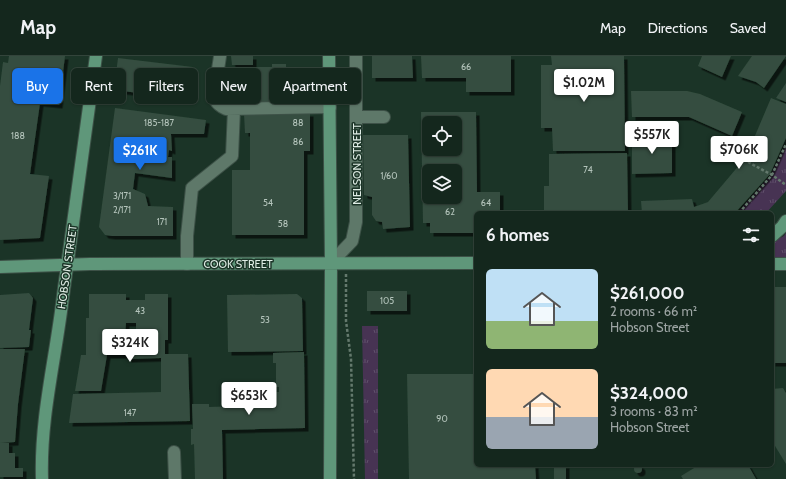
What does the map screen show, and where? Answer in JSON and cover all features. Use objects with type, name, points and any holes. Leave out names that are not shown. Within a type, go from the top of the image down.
[{"type":"main road","name":"HOBSON STREET","points":[[42,479],[46,411],[68,265],[96,56]]},
{"type":"main road","points":[[329,56],[331,263],[330,479]]},
{"type":"main road","points":[[774,234],[782,227],[786,220]]},
{"type":"main road","name":"COOK STREET","points":[[0,267],[68,265],[474,262]]},
{"type":"main road","points":[[774,264],[786,264]]},
{"type":"street","points":[[220,56],[215,97],[218,104],[226,109],[330,107]]},
{"type":"street","name":"NELSON STREET","points":[[331,263],[352,241],[355,233],[357,194],[356,56]]},
{"type":"street","points":[[187,264],[187,236],[192,188],[232,156],[234,109]]},
{"type":"street","points":[[356,118],[384,117]]},
{"type":"street","points":[[174,452],[175,479]]},
{"type":"path","points":[[741,211],[772,175],[786,144]]},
{"type":"path","points":[[748,162],[772,175],[786,185]]},
{"type":"path","points":[[346,288],[346,321],[351,359],[354,479]]},
{"type":"green space","points":[[786,145],[786,191],[768,211],[739,211],[770,176]]},
{"type":"green space","points":[[786,233],[786,258],[774,258],[774,241],[784,236]]},
{"type":"green space","points":[[362,326],[378,326],[378,479],[365,479]]},
{"type":"building","points":[[9,56],[65,56],[63,72],[63,68],[12,68],[12,104],[40,104],[30,174],[49,176],[40,238],[0,240],[0,86],[3,62],[8,63]]},
{"type":"building","points":[[231,56],[253,56],[253,65],[232,65]]},
{"type":"building","points":[[372,56],[412,56],[413,78],[372,78]]},
{"type":"building","points":[[421,56],[511,56],[511,92],[466,92],[466,78],[422,78]]},
{"type":"building","points":[[551,56],[624,56],[625,151],[553,151],[552,128],[541,128],[541,65],[552,65]]},
{"type":"building","points":[[702,56],[731,56],[722,77],[698,66]]},
{"type":"building","points":[[752,56],[786,56],[764,88],[756,82],[738,76]]},
{"type":"building","points":[[118,58],[193,67],[134,68],[134,92],[126,91],[126,68],[117,68]]},
{"type":"building","points":[[272,64],[286,64],[286,68],[269,68],[269,103],[261,103],[261,68],[255,67],[272,67]]},
{"type":"building","points":[[786,83],[786,102],[776,98]]},
{"type":"building","points":[[631,91],[687,91],[700,94],[742,112],[732,136],[689,117],[632,117]]},
{"type":"building","points":[[771,98],[786,104],[786,138],[770,174],[737,211],[642,211],[641,201],[692,199],[694,207],[708,202],[746,157]]},
{"type":"building","points":[[115,108],[206,120],[204,134],[171,134],[172,151],[169,150],[168,157],[172,157],[172,178],[135,173],[133,189],[145,194],[148,206],[173,207],[173,236],[112,236],[105,235],[99,227]]},
{"type":"building","points":[[421,112],[476,112],[477,192],[500,192],[500,211],[474,211],[474,233],[430,233],[430,223],[423,223],[423,204],[462,204],[462,164],[422,164],[422,168]]},
{"type":"building","points":[[310,113],[310,151],[304,151],[304,235],[232,235],[232,170],[250,170],[250,133],[245,133],[244,114]]},
{"type":"building","points":[[363,135],[408,135],[410,227],[383,229],[382,222],[376,221],[372,215],[372,197],[364,195]]},
{"type":"building","points":[[632,137],[672,137],[672,173],[632,174]]},
{"type":"building","points":[[627,153],[628,211],[544,211],[544,186],[549,186],[549,154]]},
{"type":"building","points":[[774,287],[786,287],[786,363],[774,363]]},
{"type":"building","points":[[367,291],[407,291],[407,311],[367,311]]},
{"type":"building","points":[[29,293],[33,298],[29,330],[31,330],[29,347],[0,348],[0,295]]},
{"type":"building","points":[[89,294],[126,294],[126,300],[145,300],[145,294],[168,294],[168,340],[165,340],[165,354],[188,354],[190,421],[69,423],[73,394],[161,392],[161,358],[128,359],[128,336],[136,336],[136,323],[126,323],[124,349],[126,348],[126,355],[107,355],[101,391],[75,391],[81,355],[86,355],[86,318],[89,318]]},
{"type":"building","points":[[297,294],[302,298],[303,351],[228,352],[227,295]]},
{"type":"building","points":[[0,349],[25,349],[15,442],[0,443]]},
{"type":"building","points":[[304,352],[305,428],[222,430],[223,479],[195,479],[194,444],[191,445],[191,429],[193,429],[192,404],[209,404],[209,407],[271,405],[271,392],[279,392],[279,387],[276,387],[276,363],[273,363],[273,353]]},
{"type":"building","points":[[407,374],[474,374],[474,467],[535,467],[536,479],[409,479]]},
{"type":"building","points":[[783,388],[786,393],[786,464],[774,444],[774,389]]},
{"type":"building","points":[[0,443],[9,443],[9,453],[15,453],[15,468],[23,468],[23,477],[0,477]]},
{"type":"building","points":[[554,467],[566,467],[566,479],[554,479]]},
{"type":"building","points":[[635,467],[641,467],[641,472],[635,472]]},
{"type":"building","points":[[696,467],[749,467],[756,479],[683,479],[681,476]]}]
